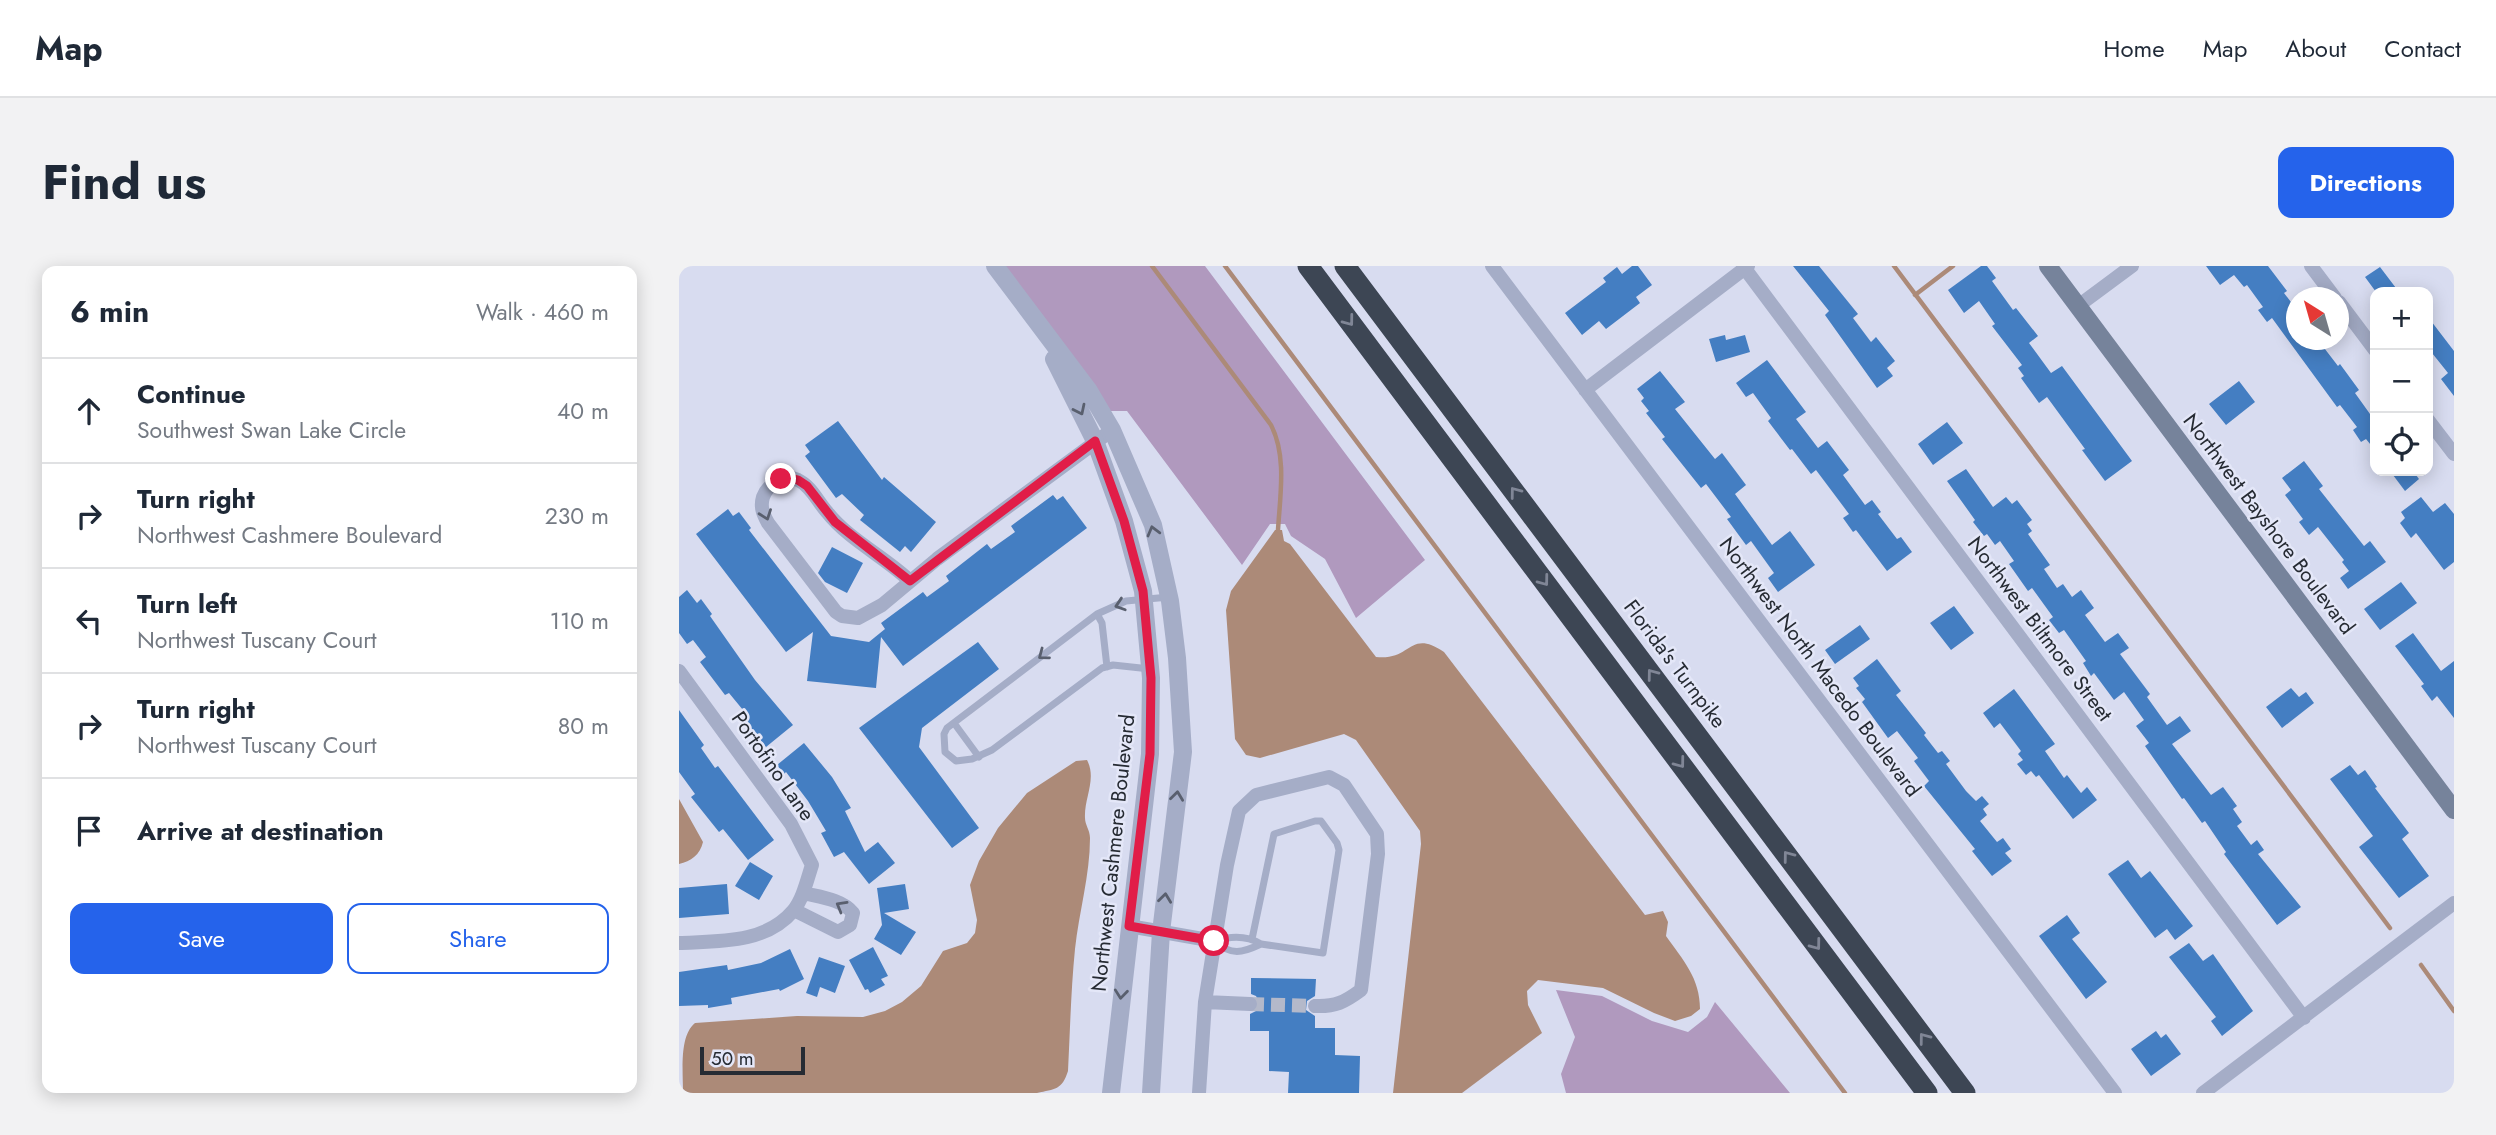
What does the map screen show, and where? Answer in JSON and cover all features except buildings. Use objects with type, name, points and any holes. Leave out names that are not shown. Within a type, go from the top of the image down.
[{"type":"highway","points":[[1308,266],[1927,1093]]},
{"type":"highway","name":"Florida's Turnpike","points":[[1345,266],[1965,1093]]},
{"type":"main road","name":"Northwest Bayshore Boulevard","points":[[2048,266],[2454,810]]},
{"type":"street","name":"Northwest Cashmere Boulevard","points":[[995,266],[1089,391],[1112,430],[1153,525],[1169,597],[1177,658],[1183,752],[1161,932],[1151,1093]]},
{"type":"street","name":"Northwest North Macedo Boulevard","points":[[1492,266],[2115,1093]]},
{"type":"street","points":[[2078,306],[2132,266]]},
{"type":"street","points":[[2311,266],[2327,287]]},
{"type":"street","points":[[1585,390],[1745,267]]},
{"type":"street","name":"Northwest Biltmore Street","points":[[1745,267],[2304,1018]]},
{"type":"street","name":"Northwest Cashmere Boulevard","points":[[1026,306],[1032,323],[1052,355],[1095,441],[1124,521],[1144,600],[1151,669],[1150,754],[1111,1093]]},
{"type":"street","points":[[2349,315],[2370,343]]},
{"type":"street","points":[[2433,427],[2454,454]]},
{"type":"street","points":[[910,581],[835,522],[807,486],[798,480],[781,479],[767,490],[762,506],[768,523],[830,605],[842,616],[858,618],[869,613],[1112,430]]},
{"type":"street","name":"Portofino Lane","points":[[679,671],[791,824],[812,865],[794,910],[775,927],[744,939],[679,943]]},
{"type":"street","points":[[1199,1093],[1205,1002],[1227,865],[1239,811],[1256,795],[1329,777],[1343,785],[1377,834],[1377,868],[1361,990],[1345,1002],[1330,1007],[1315,1006]]},
{"type":"street","points":[[794,910],[838,932],[850,925],[852,913],[848,907],[830,899],[803,893]]},
{"type":"street","points":[[2203,1093],[2454,903]]},
{"type":"street","points":[[1129,926],[1214,941]]},
{"type":"street","points":[[1205,1002],[1250,1004]]},
{"type":"lane","points":[[1151,669],[1113,665],[1107,667],[1093,674],[979,757],[956,761],[945,752],[944,734],[954,723],[1097,614],[1126,601],[1169,597]]},
{"type":"lane","points":[[1097,614],[1102,623],[1107,667]]},
{"type":"lane","points":[[954,723],[979,757]]},
{"type":"lane","points":[[1214,941],[1229,936],[1252,939],[1261,944],[1323,953],[1339,850],[1321,821],[1274,835],[1252,939]]},
{"type":"lane","points":[[1214,941],[1225,950],[1234,951],[1246,951],[1261,944]]},
{"type":"shaded area","points":[[1004,266],[1205,266],[1425,560],[1356,618],[1325,559],[1291,536],[1285,524],[1270,524],[1242,565],[1127,411],[1109,411]]},
{"type":"shaded area","points":[[1275,530],[1282,530],[1284,541],[1290,544],[1376,657],[1397,655],[1424,643],[1444,652],[1645,915],[1663,911],[1668,922],[1666,936],[1694,979],[1700,1009],[1691,1016],[1675,1021],[1603,988],[1538,980],[1527,991],[1528,1005],[1542,1033],[1462,1093],[1393,1093],[1421,844],[1420,831],[1356,740],[1344,734],[1260,758],[1246,755],[1235,739],[1226,610],[1231,591]]},
{"type":"shaded area","points":[[1087,760],[1091,774],[1085,818],[1090,835],[1090,852],[1075,949],[1068,1071],[1060,1085],[1037,1093],[683,1093],[684,1045],[686,1036],[695,1023],[797,1016],[863,1017],[885,1011],[902,1002],[921,986],[943,951],[967,943],[975,933],[977,920],[970,885],[979,861],[998,828],[1027,793],[1076,761]]},
{"type":"shaded area","points":[[679,799],[703,842],[694,857],[679,864]]},
{"type":"shaded area","points":[[1556,990],[1602,996],[1652,1021],[1688,1032],[1707,1017],[1715,1002],[1790,1093],[1566,1093],[1561,1074],[1575,1037]]},
{"type":"waterway","points":[[1152,266],[1271,425],[1281,463],[1278,530]]},
{"type":"waterway","points":[[1225,266],[1845,1093]]},
{"type":"waterway","points":[[1894,266],[2390,928]]},
{"type":"waterway","points":[[1915,295],[1953,266]]},
{"type":"waterway","points":[[2421,965],[2454,1011]]},
{"type":"tunnel","points":[[1250,1004],[1315,1006]]},
{"type":"route","points":[[781,479],[798,480],[807,486],[835,522],[910,581],[1095,441],[1124,521],[1143,591],[1151,678],[1150,754],[1129,926],[1214,941]]}]
